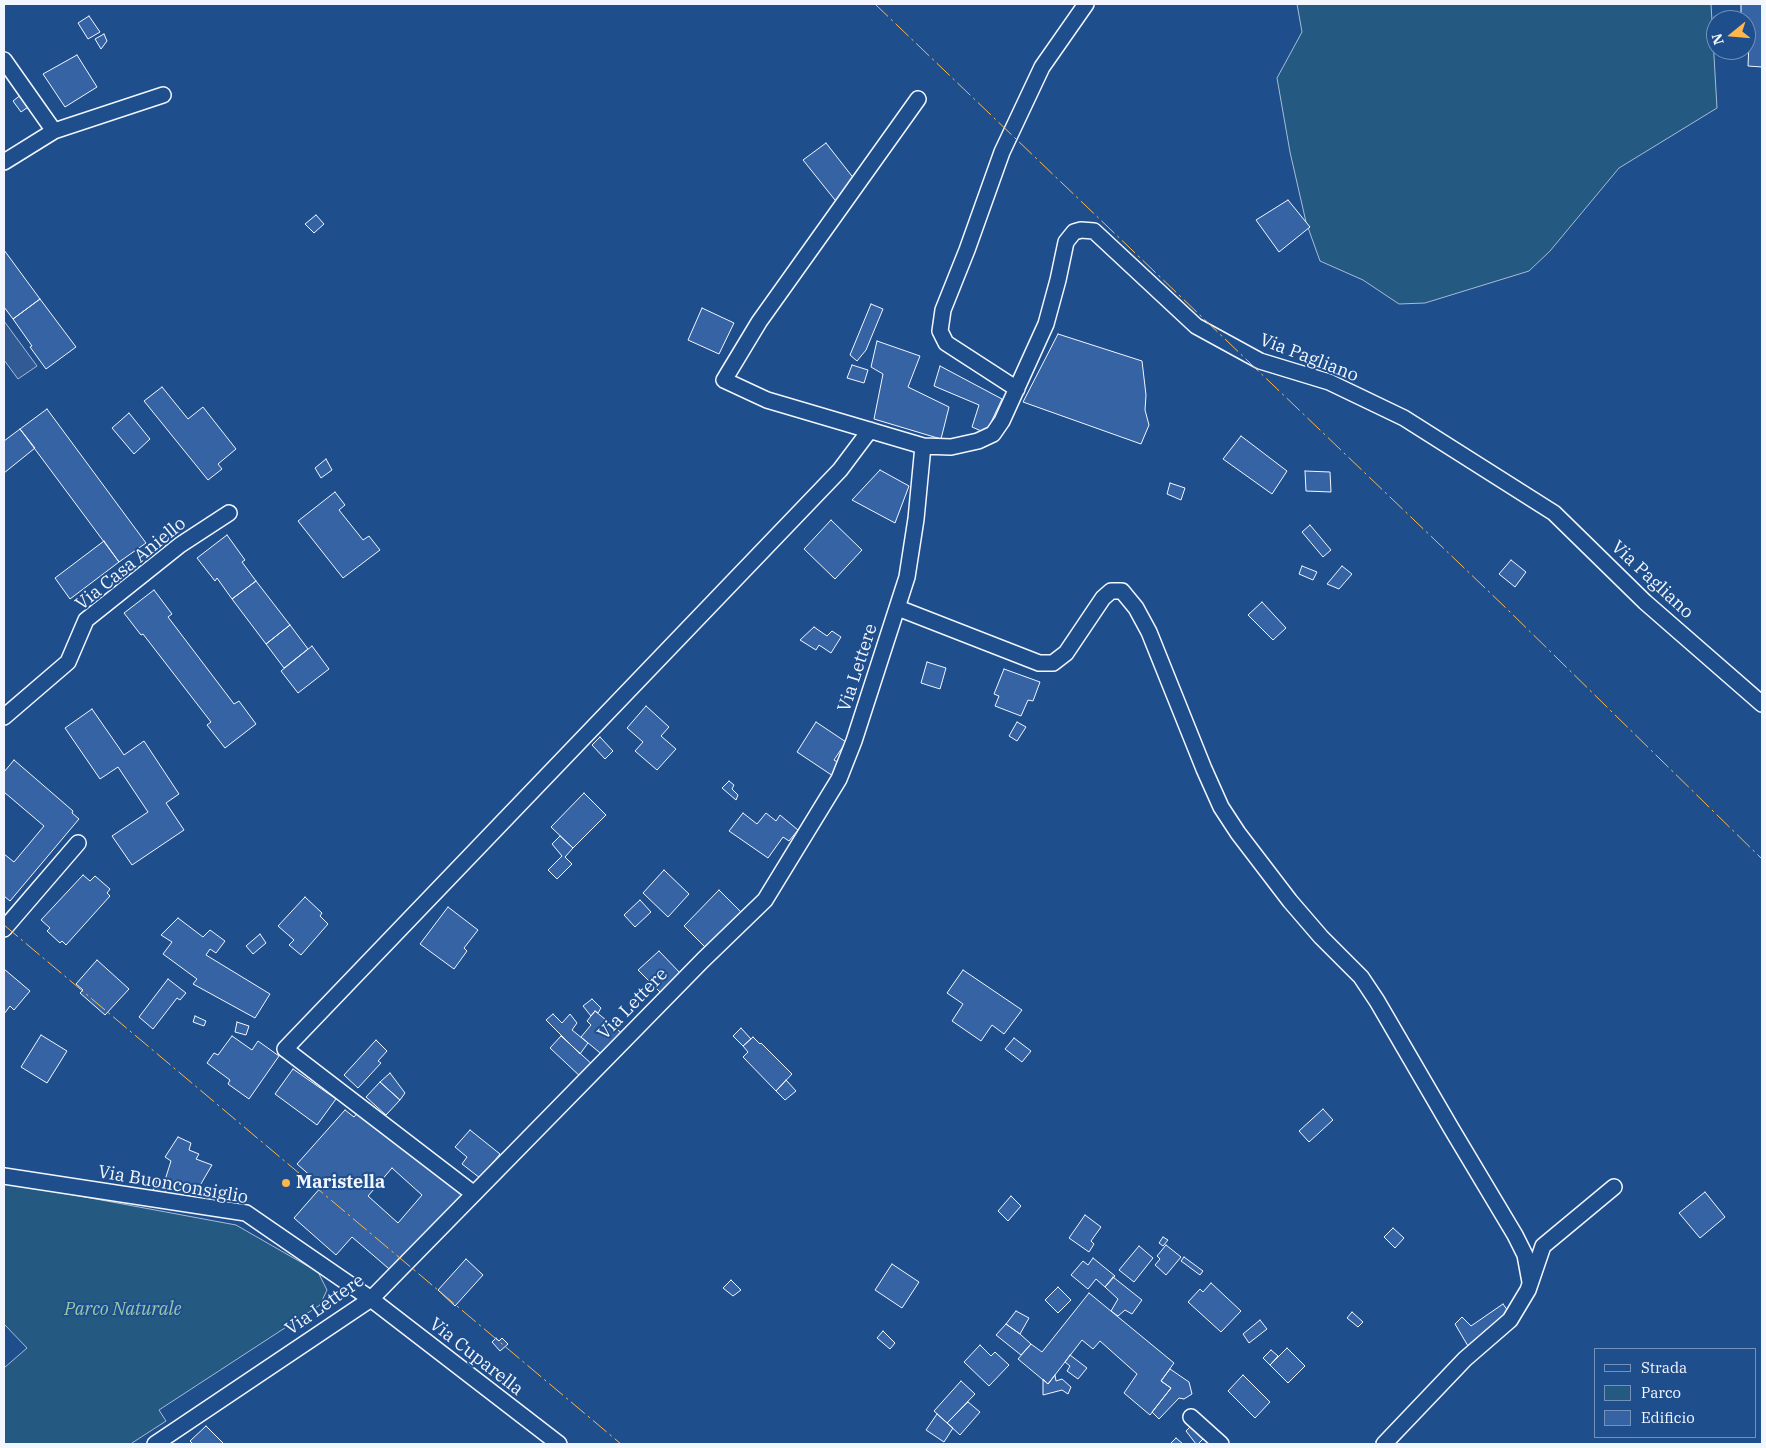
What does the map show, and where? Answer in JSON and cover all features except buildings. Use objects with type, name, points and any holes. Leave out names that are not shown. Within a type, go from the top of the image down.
[{"type":"street","points":[[1017,390],[946,343],[940,331],[943,310],[1002,152],[1042,67],[1086,4]]},
{"type":"street","points":[[4,60],[54,131]]},
{"type":"street","points":[[4,162],[54,131],[163,95]]},
{"type":"street","name":"Via Pagliano","points":[[918,99],[760,322],[724,380],[767,400],[922,446],[951,447],[978,441],[993,434],[1002,421],[1017,390],[1046,324],[1066,242],[1074,232],[1081,230],[1094,231],[1196,326],[1260,361],[1329,382],[1404,418],[1554,513],[1645,602],[1762,704]]},
{"type":"street","points":[[474,1194],[285,1049],[840,470],[870,430]]},
{"type":"street","name":"Via Lettere","points":[[155,1444],[371,1299],[703,960],[765,900],[839,779],[907,577],[915,529],[922,446]]},
{"type":"street","name":"Via Casa Aniello","points":[[4,717],[68,662],[86,620],[180,545],[229,513]]},
{"type":"street","points":[[898,608],[1038,663],[1053,663],[1066,653],[1102,598],[1111,591],[1122,592],[1136,608],[1150,632],[1204,769],[1222,807],[1238,833],[1290,901],[1320,937],[1361,977],[1377,1000],[1515,1235],[1525,1255],[1530,1282]]},
{"type":"street","points":[[4,929],[78,843]]},
{"type":"street","name":"Via Buonconsiglio","points":[[4,1176],[246,1212],[371,1299]]},
{"type":"street","points":[[1384,1444],[1465,1360],[1510,1320],[1528,1290],[1543,1246],[1614,1187]]},
{"type":"street","name":"Via Cuparella","points":[[371,1299],[559,1444]]},
{"type":"street","points":[[1191,1417],[1221,1444]]},
{"type":"green space","points":[[1297,4],[1711,4],[1711,10],[1706,10],[1706,60],[1714,60],[1717,108],[1619,168],[1550,251],[1529,271],[1425,303],[1399,304],[1363,280],[1320,261],[1306,222],[1290,152],[1277,78],[1302,32]]},
{"type":"green space","name":"Parco Naturale","points":[[4,1182],[236,1225],[318,1272],[327,1290],[320,1305],[159,1410],[166,1421],[132,1444],[4,1444],[4,1368],[27,1348],[4,1324]]},
{"type":"shaded area","points":[[4,321],[37,366],[18,379],[4,360]]},
{"type":"power","points":[[875,4],[1507,609],[1762,859]]},
{"type":"power","points":[[4,925],[621,1444]]},
{"type":"place","name":"Maristella","points":[[286,1183]]}]
